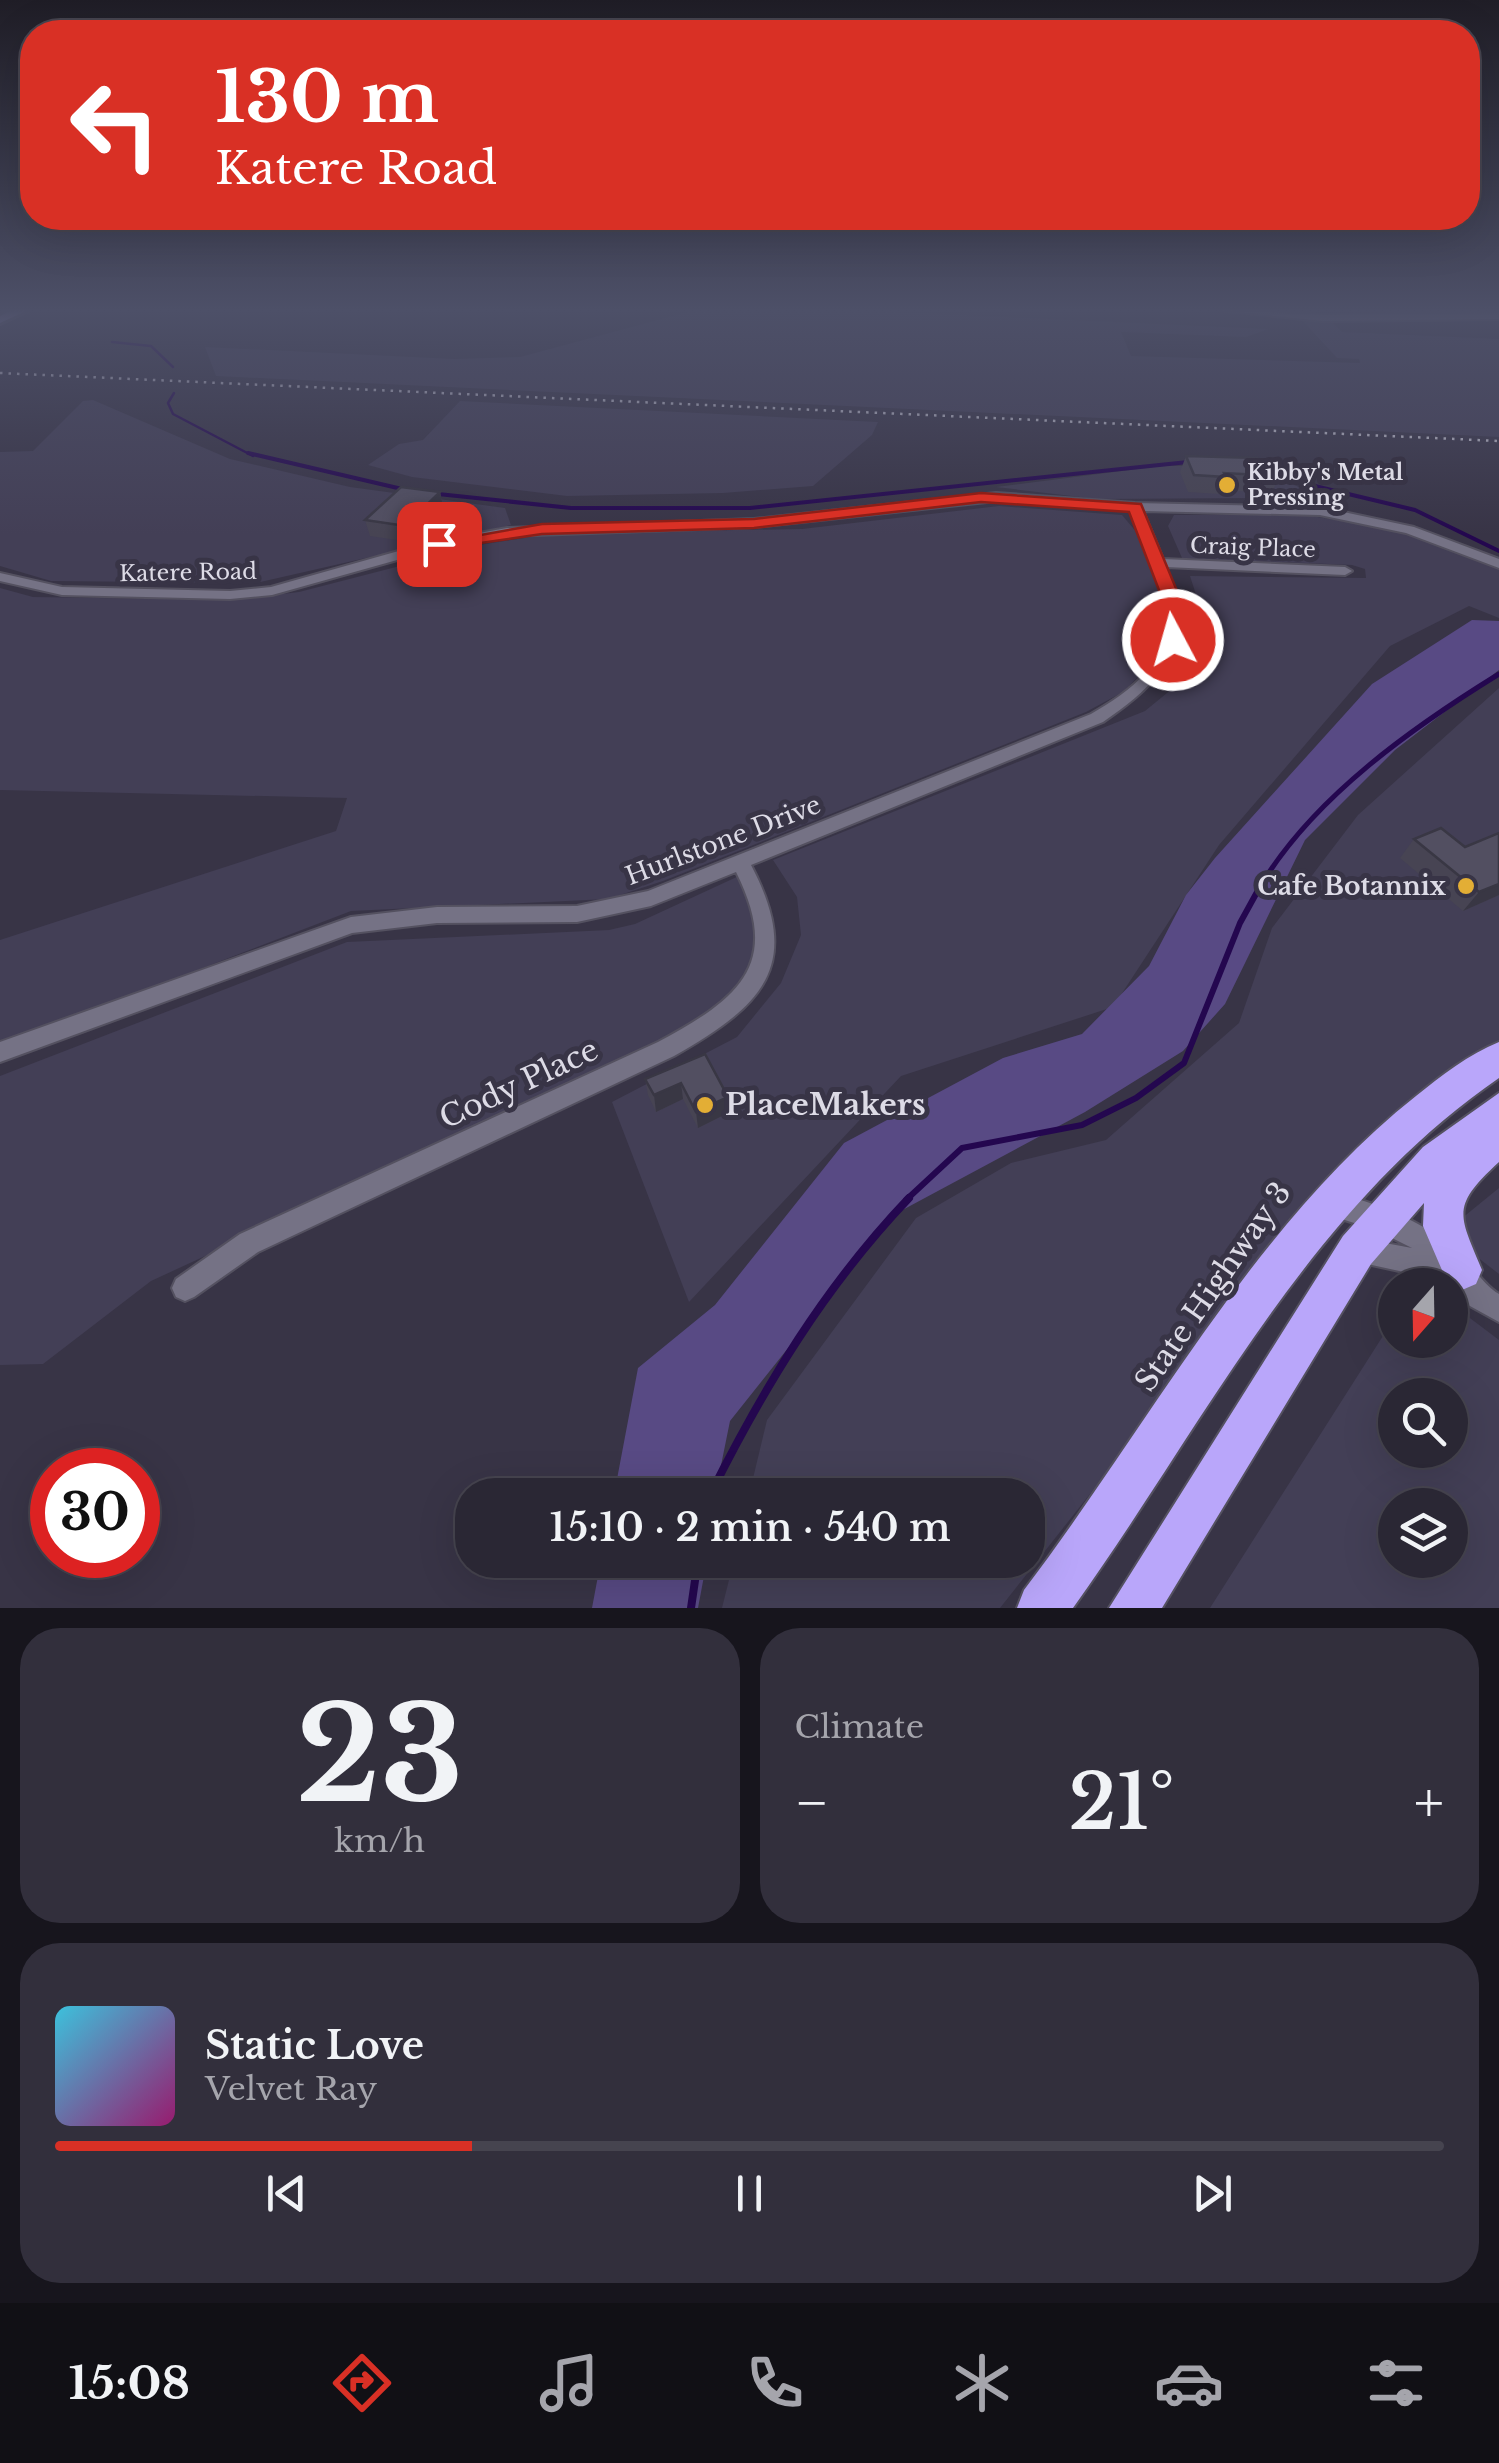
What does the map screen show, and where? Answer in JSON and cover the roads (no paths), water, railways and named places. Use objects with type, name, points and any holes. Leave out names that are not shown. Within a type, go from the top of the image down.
[{"type":"highway","name":"State Highway 3","points":[[1042,1608],[1108,1520],[1275,1268],[1327,1202],[1394,1133],[1499,1058]]},
{"type":"highway","points":[[1134,1608],[1357,1250],[1382,1216],[1436,1160],[1499,1110]]},
{"type":"highway","points":[[1480,1291],[1442,1228],[1442,1194],[1449,1182],[1499,1138]]},
{"type":"street","name":"Katere Road","points":[[0,577],[62,591],[230,595],[272,590],[439,544],[508,532],[754,524],[996,496],[1135,507],[1260,506],[1352,516],[1420,533],[1499,564]]},
{"type":"street","name":"Hurlstone Drive","points":[[0,1052],[351,925],[383,918],[578,914],[614,908],[740,862],[1063,732],[1127,701],[1163,662],[1173,640],[1173,608],[1135,507]]},
{"type":"street","name":"Craig Place","points":[[1158,563],[1345,571]]},
{"type":"street","name":"Cody Place","points":[[185,1288],[249,1242],[666,1049],[731,1010],[762,963],[768,939],[766,914],[740,862]]},
{"type":"street","points":[[1327,1202],[1405,1226],[1480,1291]]},
{"type":"street","points":[[1357,1250],[1417,1262],[1480,1291]]},
{"type":"waterway","points":[[174,393],[168,403],[173,414],[253,456]]},
{"type":"waterway","points":[[248,453],[402,489]]},
{"type":"waterway","points":[[438,494],[571,508],[750,508],[1188,462]]},
{"type":"waterway","points":[[1273,476],[1415,510],[1499,551]]},
{"type":"waterway","points":[[1261,885],[1308,822],[1368,766],[1499,674]]},
{"type":"waterway","points":[[906,1200],[962,1148],[1082,1125],[1136,1098],[1184,1063],[1240,923],[1262,883]]},
{"type":"waterway","points":[[719,1478],[752,1415],[823,1302],[909,1198]]},
{"type":"waterway","points":[[691,1608],[695,1578]]},
{"type":"railway","points":[[265,385],[1499,441]]},
{"type":"place","name":"Kibby's Metal Pressing","points":[[1227,485]]},
{"type":"place","name":"Cafe Botannix","points":[[1466,886]]},
{"type":"place","name":"PlaceMakers","points":[[705,1105]]}]
